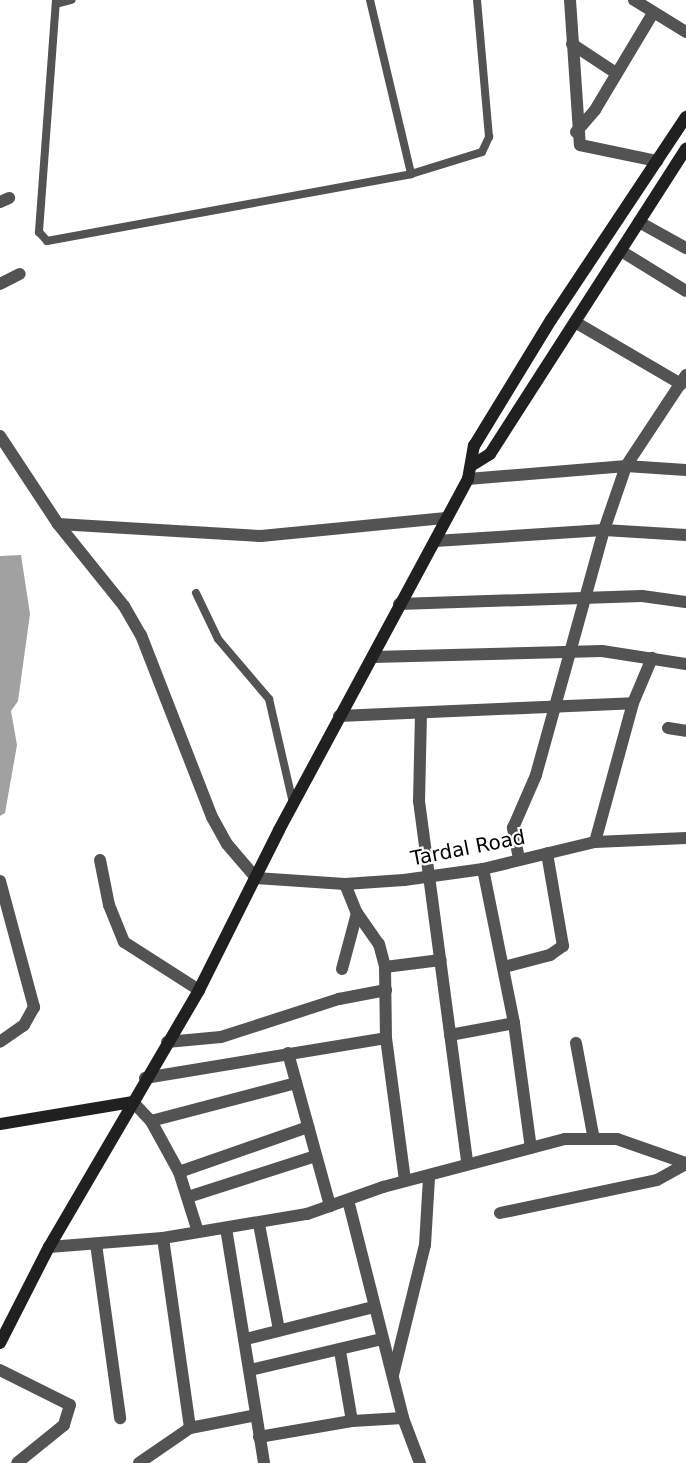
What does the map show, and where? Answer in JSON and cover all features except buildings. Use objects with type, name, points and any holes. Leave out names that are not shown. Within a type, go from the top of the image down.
[{"type":"main road","points":[[0,1343],[49,1247],[145,1078],[199,990],[293,803],[468,479],[474,464],[474,446],[686,117]]},
{"type":"main road","points":[[474,464],[490,454],[685,154]]},
{"type":"main road","points":[[0,1124],[133,1102]]},
{"type":"street","points":[[570,0],[576,132],[584,147],[657,161]]},
{"type":"street","points":[[634,0],[686,32]]},
{"type":"street","points":[[576,132],[653,13]]},
{"type":"street","points":[[572,44],[616,73]]},
{"type":"street","points":[[639,222],[686,248]]},
{"type":"street","points":[[621,251],[686,291]]},
{"type":"street","points":[[0,284],[20,274]]},
{"type":"street","points":[[519,859],[513,828],[536,775],[556,704],[581,597],[626,466],[683,380],[575,322]]},
{"type":"street","points":[[0,436],[58,524],[124,606],[141,634],[212,817],[226,844],[256,878]]},
{"type":"street","points":[[468,479],[626,466],[686,470]]},
{"type":"street","points":[[58,524],[261,536],[446,518]]},
{"type":"street","points":[[435,541],[604,530],[686,535]]},
{"type":"street","points":[[399,604],[642,596],[686,602]]},
{"type":"street","points":[[373,657],[568,650],[625,651],[686,664]]},
{"type":"street","points":[[595,842],[633,703],[652,658]]},
{"type":"street","points":[[339,716],[556,704],[633,703]]},
{"type":"street","points":[[421,713],[419,801],[467,1163]]},
{"type":"street","points":[[668,728],[686,731]]},
{"type":"street","name":"Tardal Road","points":[[256,878],[345,884],[429,877],[483,869],[595,842],[686,838]]},
{"type":"street","points":[[504,968],[550,955],[563,946],[547,853]]},
{"type":"street","points":[[100,860],[109,906],[124,942],[199,990]]},
{"type":"street","points":[[483,869],[514,1023],[531,1148]]},
{"type":"street","points":[[0,881],[34,1007],[24,1025],[0,1042]]},
{"type":"street","points":[[345,884],[357,913],[374,933],[385,967],[386,1038],[405,1181]]},
{"type":"street","points":[[342,969],[357,913]]},
{"type":"street","points":[[385,967],[441,960]]},
{"type":"street","points":[[167,1042],[221,1037],[339,999],[386,990]]},
{"type":"street","points":[[450,1035],[514,1023]]},
{"type":"street","points":[[145,1078],[386,1038]]},
{"type":"street","points":[[576,1043],[593,1135]]},
{"type":"street","points":[[288,1053],[330,1206]]},
{"type":"street","points":[[151,1121],[296,1083]]},
{"type":"street","points":[[133,1102],[151,1121],[179,1172],[198,1232]]},
{"type":"street","points":[[179,1172],[308,1127]]},
{"type":"street","points":[[49,1247],[163,1238],[259,1224],[330,1206],[405,1181],[429,1177],[467,1163],[593,1135],[647,1146],[686,1164]]},
{"type":"street","points":[[188,1197],[316,1156]]},
{"type":"street","points":[[500,1213],[657,1180],[686,1164]]},
{"type":"street","points":[[393,1375],[425,1245],[429,1177]]},
{"type":"street","points":[[348,1200],[373,1307],[403,1418],[420,1463]]},
{"type":"street","points":[[259,1224],[279,1330]]},
{"type":"street","points":[[226,1228],[246,1339],[264,1463]]},
{"type":"street","points":[[163,1238],[190,1428]]},
{"type":"street","points":[[96,1244],[120,1418]]},
{"type":"street","points":[[246,1339],[373,1307]]},
{"type":"street","points":[[250,1370],[340,1351],[382,1339]]},
{"type":"street","points":[[340,1351],[352,1421]]},
{"type":"street","points":[[0,1370],[70,1405],[64,1425],[17,1463]]},
{"type":"street","points":[[139,1463],[190,1428],[256,1415]]},
{"type":"street","points":[[259,1437],[352,1421],[403,1418]]},
{"type":"lane","points":[[71,0],[56,2],[39,232],[47,241],[411,174],[470,158],[487,146],[477,0]]},
{"type":"lane","points":[[370,0],[411,174]]},
{"type":"lane","points":[[196,593],[230,656],[269,699],[293,803]]},
{"type":"shaded area","points":[[21,555],[30,614],[18,701],[11,711],[17,745],[5,813],[0,816],[0,556]]}]
